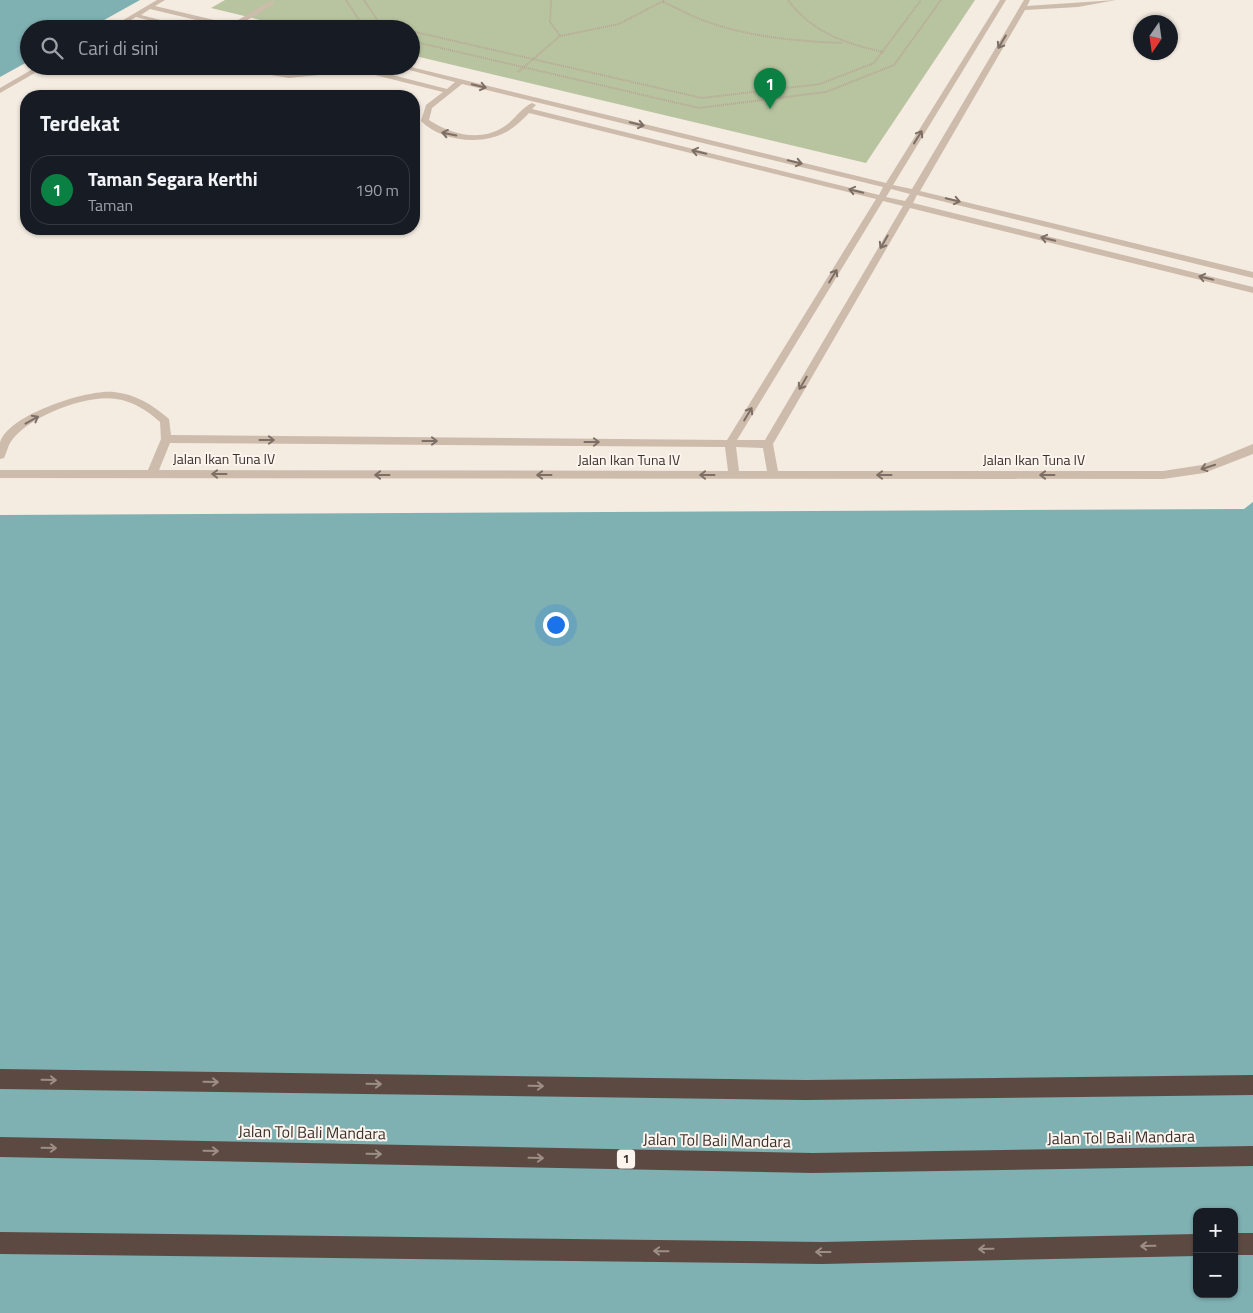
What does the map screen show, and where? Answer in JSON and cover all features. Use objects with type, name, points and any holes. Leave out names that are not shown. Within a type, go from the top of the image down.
[{"type":"highway","points":[[0,1079],[806,1090],[1253,1085]]},
{"type":"highway","name":"Jalan Tol Bali Mandara","points":[[0,1147],[813,1163],[1253,1156]]},
{"type":"highway","points":[[0,1243],[822,1253],[1193,1245]]},
{"type":"highway","points":[[1238,1244],[1253,1244]]},
{"type":"lane","points":[[126,20],[162,0]]},
{"type":"lane","points":[[734,476],[730,443],[1004,0]]},
{"type":"lane","points":[[773,476],[768,444],[1024,4],[1078,5],[1113,0]]},
{"type":"lane","points":[[243,20],[273,2]]},
{"type":"lane","points":[[149,7],[206,20]]},
{"type":"lane","points":[[135,15],[155,20]]},
{"type":"lane","points":[[420,72],[1253,274]]},
{"type":"lane","points":[[0,91],[28,75]]},
{"type":"lane","points":[[278,75],[305,75]]},
{"type":"lane","points":[[383,75],[448,91]]},
{"type":"lane","points":[[460,82],[429,107],[425,121],[439,132],[464,137],[488,136],[506,129],[538,100]]},
{"type":"lane","points":[[527,110],[1253,290]]},
{"type":"lane","points":[[0,455],[4,438],[28,421],[74,399],[114,395],[150,406],[165,421],[166,439],[152,474]]},
{"type":"lane","name":"Jalan Ikan Tuna IV","points":[[166,439],[768,444]]},
{"type":"lane","name":"Jalan Ikan Tuna IV","points":[[0,474],[1163,475],[1204,469],[1249,452],[1253,448]]},
{"type":"path","points":[[346,0],[359,20]]},
{"type":"path","points":[[364,0],[377,20]]},
{"type":"path","points":[[551,0],[550,22],[560,36]]},
{"type":"path","points":[[788,0],[796,12],[814,29],[842,43]]},
{"type":"path","points":[[420,33],[702,98],[820,84],[874,63],[921,0]]},
{"type":"path","points":[[420,42],[699,108],[826,92],[894,65],[941,0]]},
{"type":"path","points":[[496,90],[560,36],[619,24],[664,1],[706,21],[750,33],[796,40],[842,43],[883,52]]},
{"type":"green space","points":[[225,0],[975,0],[866,163],[420,57],[420,20],[261,20],[211,8]]},
{"type":"water","points":[[0,0],[140,0],[104,20],[20,20],[20,66],[0,77]]},
{"type":"water","points":[[1253,502],[1253,1313],[0,1313],[0,515],[1244,509]]},
{"type":"place","name":"Taman Segara Kerthi","points":[[770,109]]}]
